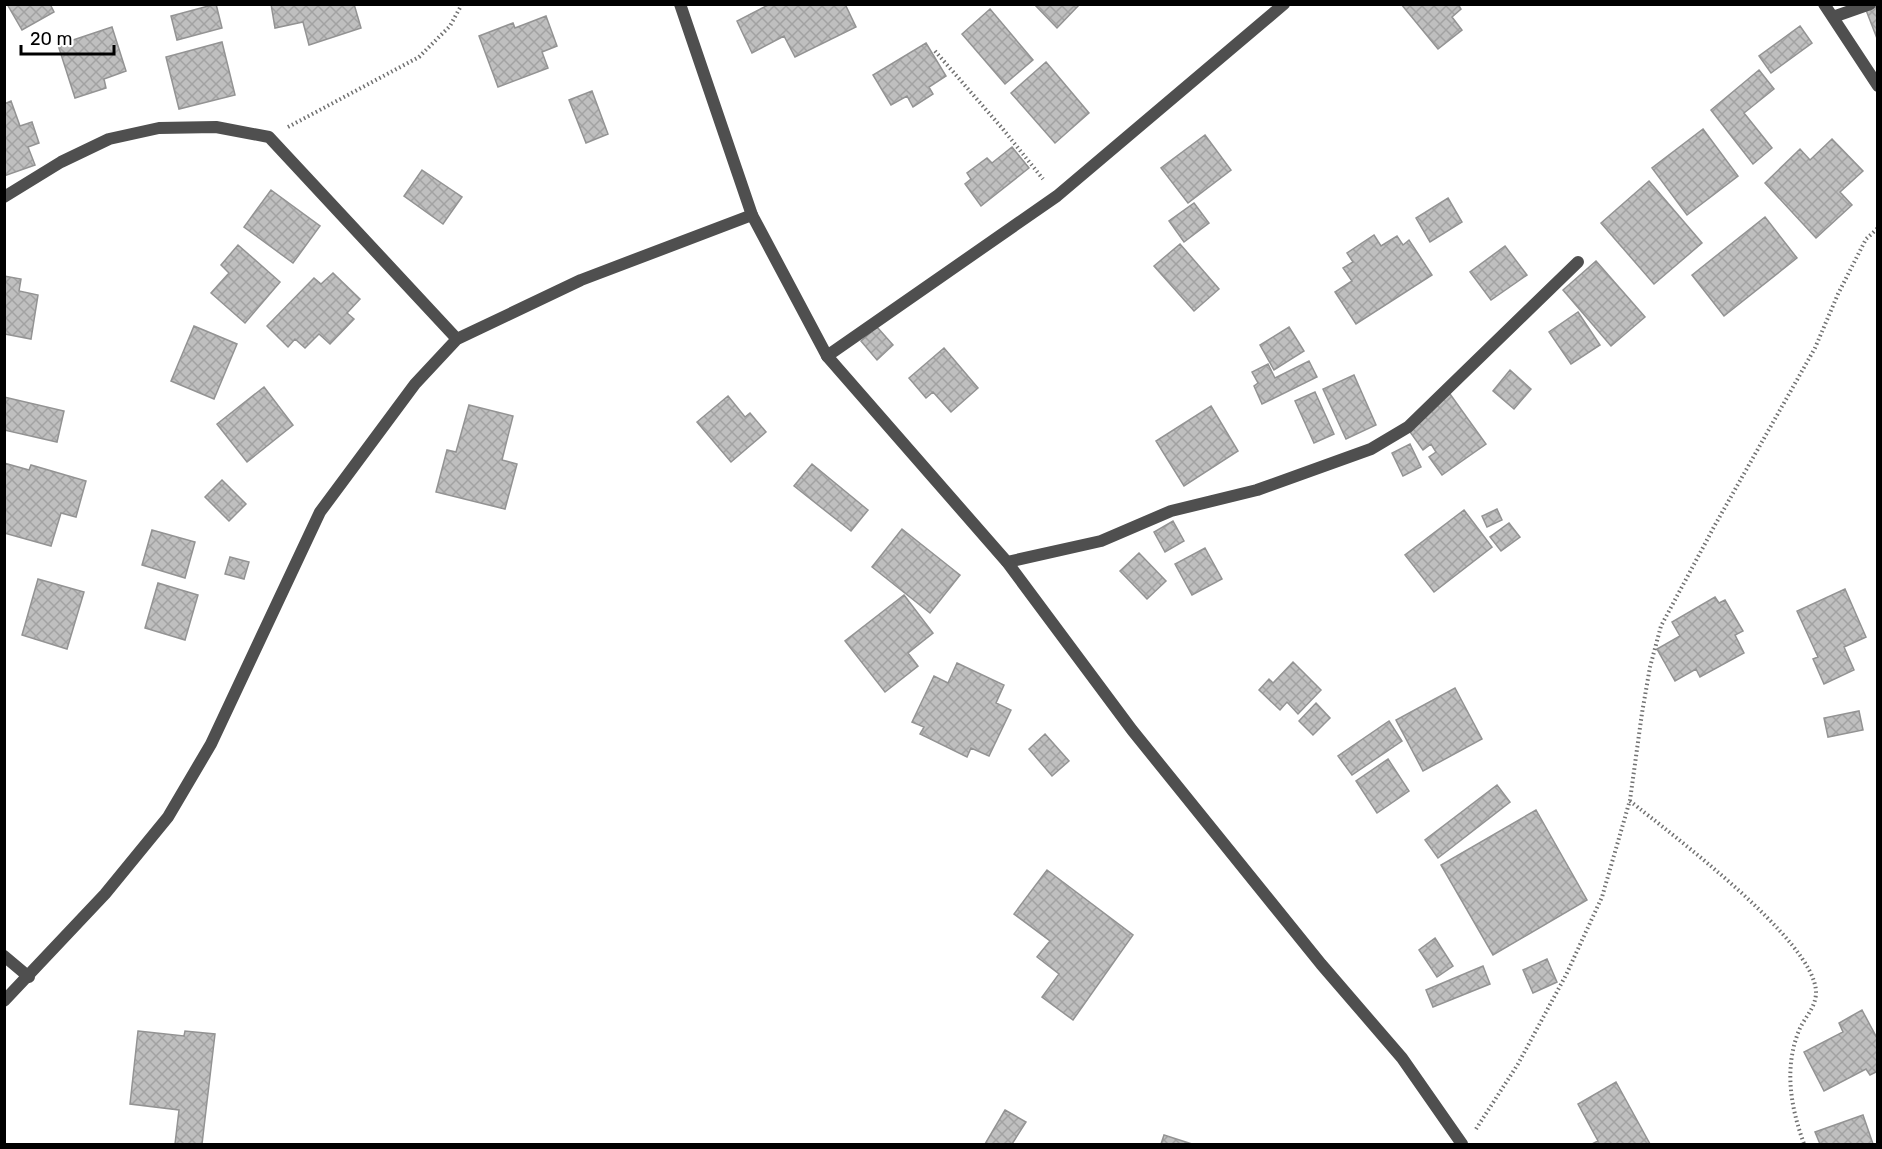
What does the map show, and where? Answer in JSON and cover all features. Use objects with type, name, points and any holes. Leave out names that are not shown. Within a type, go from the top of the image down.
[{"type":"street","points":[[680,4],[752,215],[827,356],[1007,562],[1132,730],[1321,964],[1402,1058],[1462,1144]]},
{"type":"street","points":[[827,356],[1057,196],[1284,4]]},
{"type":"street","points":[[1824,4],[1878,86]]},
{"type":"street","points":[[1833,17],[1870,4]]},
{"type":"street","points":[[4,197],[60,162],[109,139],[159,128],[216,127],[269,137],[457,339]]},
{"type":"street","points":[[4,1001],[105,894],[168,817],[211,744],[320,512],[415,384],[457,339],[581,280],[752,215]]},
{"type":"street","points":[[1007,562],[1101,541],[1172,511],[1257,490],[1371,449],[1408,427],[1578,262]]},
{"type":"street","points":[[4,956],[29,977]]},
{"type":"path","points":[[269,137],[419,57],[450,26],[462,4]]},
{"type":"path","points":[[934,51],[1002,128],[1057,196]]},
{"type":"path","points":[[1473,1134],[1518,1064],[1570,965],[1602,897],[1630,800],[1650,666],[1661,626],[1714,525],[1815,348],[1838,294],[1866,239],[1878,228]]},
{"type":"path","points":[[1630,800],[1733,885],[1788,939],[1812,972],[1816,992],[1813,1009],[1799,1030],[1791,1056],[1789,1076],[1798,1127],[1804,1144]]},
{"type":"building","points":[[7,4],[50,4],[54,12],[22,30]]},
{"type":"building","points":[[216,4],[222,28],[177,40],[171,16]]},
{"type":"building","points":[[271,4],[354,4],[361,28],[309,45],[303,22],[275,28]]},
{"type":"building","points":[[770,4],[845,4],[856,27],[795,57],[784,36],[752,53],[737,21]]},
{"type":"building","points":[[1034,4],[1080,4],[1057,28]]},
{"type":"building","points":[[1401,4],[1458,4],[1461,9],[1452,17],[1462,30],[1438,49]]},
{"type":"building","points":[[1878,6],[1878,41],[1866,10]]},
{"type":"building","points":[[990,9],[1033,60],[1005,84],[962,34]]},
{"type":"building","points":[[546,16],[557,46],[542,52],[548,68],[498,87],[479,36],[513,23],[515,28]]},
{"type":"building","points":[[1800,26],[1812,43],[1771,73],[1759,56]]},
{"type":"building","points":[[112,27],[126,71],[104,79],[106,88],[75,98],[58,45]]},
{"type":"building","points":[[222,42],[235,95],[179,109],[166,57]]},
{"type":"building","points":[[926,43],[946,76],[929,87],[933,94],[913,107],[907,96],[891,105],[873,75]]},
{"type":"building","points":[[1046,62],[1089,113],[1055,143],[1011,93]]},
{"type":"building","points":[[1759,70],[1774,89],[1744,113],[1772,148],[1753,164],[1711,110]]},
{"type":"building","points":[[592,91],[608,134],[586,143],[569,100]]},
{"type":"building","points":[[11,101],[20,126],[32,122],[39,143],[28,147],[35,165],[4,176],[4,104]]},
{"type":"building","points":[[1703,129],[1738,176],[1687,215],[1652,168]]},
{"type":"building","points":[[1205,135],[1231,170],[1188,203],[1161,168]]},
{"type":"building","points":[[1832,139],[1863,171],[1840,192],[1852,205],[1816,238],[1765,183],[1800,149],[1810,160]]},
{"type":"building","points":[[1012,147],[1029,168],[981,206],[965,184],[971,179],[967,173],[987,158],[992,163]]},
{"type":"building","points":[[422,170],[462,197],[443,224],[404,196]]},
{"type":"building","points":[[1649,181],[1702,243],[1654,284],[1601,223]]},
{"type":"building","points":[[271,190],[320,226],[293,263],[244,227]]},
{"type":"building","points":[[1448,198],[1462,222],[1430,242],[1416,218]]},
{"type":"building","points":[[1194,203],[1209,223],[1184,242],[1169,221]]},
{"type":"building","points":[[1765,217],[1797,258],[1724,316],[1692,275]]},
{"type":"building","points":[[1374,235],[1381,246],[1397,236],[1403,245],[1409,240],[1432,275],[1356,324],[1335,292],[1352,281],[1343,268],[1353,262],[1347,253]]},
{"type":"building","points":[[1180,244],[1219,289],[1194,311],[1154,266]]},
{"type":"building","points":[[238,245],[280,282],[245,323],[211,293],[229,273],[221,265]]},
{"type":"building","points":[[1505,246],[1527,275],[1491,300],[1470,272]]},
{"type":"building","points":[[1596,261],[1645,317],[1611,346],[1563,290]]},
{"type":"building","points":[[333,273],[360,299],[347,313],[354,319],[330,344],[319,334],[305,348],[295,339],[288,347],[267,326],[314,278],[321,284]]},
{"type":"building","points":[[4,276],[21,279],[19,291],[38,295],[31,339],[4,334]]},
{"type":"building","points":[[1578,312],[1600,345],[1571,364],[1549,332]]},
{"type":"building","points":[[194,326],[237,344],[214,399],[171,381]]},
{"type":"building","points":[[877,327],[893,345],[877,360],[861,341]]},
{"type":"building","points":[[1289,327],[1304,351],[1274,370],[1260,345]]},
{"type":"building","points":[[944,348],[978,388],[951,412],[933,392],[926,398],[909,378]]},
{"type":"building","points":[[1309,361],[1317,377],[1262,404],[1254,386],[1258,383],[1252,372],[1268,364],[1275,378]]},
{"type":"building","points":[[1510,370],[1531,389],[1514,409],[1493,391]]},
{"type":"building","points":[[1354,375],[1376,425],[1346,439],[1323,389]]},
{"type":"building","points":[[264,387],[293,425],[247,462],[217,424]]},
{"type":"building","points":[[1315,392],[1334,434],[1314,443],[1295,401]]},
{"type":"building","points":[[1450,394],[1486,444],[1442,475],[1429,457],[1436,452],[1431,444],[1423,450],[1405,425]]},
{"type":"building","points":[[728,396],[745,417],[750,413],[766,432],[731,462],[697,422]]},
{"type":"building","points":[[4,397],[64,411],[57,442],[4,430]]},
{"type":"building","points":[[469,405],[513,416],[502,460],[517,464],[505,509],[436,492],[447,450],[456,452]]},
{"type":"building","points":[[1211,406],[1238,451],[1184,486],[1156,441]]},
{"type":"building","points":[[1410,444],[1421,467],[1403,476],[1392,453]]},
{"type":"building","points":[[4,463],[29,470],[31,465],[86,481],[76,517],[61,513],[51,546],[4,533]]},
{"type":"building","points":[[812,464],[868,510],[851,531],[794,486]]},
{"type":"building","points":[[222,480],[246,504],[229,521],[205,497]]},
{"type":"building","points":[[1497,509],[1502,520],[1487,527],[1482,516]]},
{"type":"building","points":[[1464,510],[1492,547],[1434,592],[1405,555]]},
{"type":"building","points":[[1173,521],[1184,541],[1165,552],[1154,532]]},
{"type":"building","points":[[1509,523],[1520,537],[1501,551],[1490,537]]},
{"type":"building","points":[[902,529],[960,575],[930,613],[872,567]]},
{"type":"building","points":[[152,530],[195,542],[185,578],[142,565]]},
{"type":"building","points":[[1205,548],[1222,579],[1192,595],[1175,564]]},
{"type":"building","points":[[1139,553],[1166,581],[1147,599],[1120,571]]},
{"type":"building","points":[[230,557],[249,562],[244,579],[225,574]]},
{"type":"building","points":[[38,579],[84,592],[67,649],[22,635]]},
{"type":"building","points":[[158,583],[198,595],[185,640],[145,628]]},
{"type":"building","points":[[1845,589],[1866,637],[1844,647],[1854,670],[1824,684],[1813,659],[1818,657],[1797,611]]},
{"type":"building","points":[[904,595],[933,633],[908,653],[918,666],[885,692],[845,641]]},
{"type":"building","points":[[1715,597],[1719,603],[1725,600],[1743,631],[1735,635],[1744,653],[1700,677],[1696,669],[1675,681],[1657,649],[1680,636],[1672,622]]},
{"type":"building","points":[[1293,662],[1321,690],[1298,714],[1287,702],[1280,710],[1259,690],[1269,679],[1273,683]]},
{"type":"building","points":[[957,663],[1004,685],[996,703],[1011,710],[989,756],[971,748],[967,757],[920,734],[924,727],[912,722],[934,676],[948,683]]},
{"type":"building","points":[[1455,688],[1482,739],[1423,771],[1396,720]]},
{"type":"building","points":[[1316,703],[1330,718],[1313,735],[1299,721]]},
{"type":"building","points":[[1859,711],[1863,730],[1828,737],[1824,718]]},
{"type":"building","points":[[1389,721],[1402,741],[1352,775],[1338,756]]},
{"type":"building","points":[[1045,734],[1069,761],[1052,776],[1029,749]]},
{"type":"building","points":[[1388,759],[1409,791],[1377,813],[1356,781]]},
{"type":"building","points":[[1497,785],[1510,802],[1438,858],[1425,840]]},
{"type":"building","points":[[1536,810],[1587,900],[1493,955],[1441,865]]},
{"type":"building","points":[[1047,870],[1133,935],[1073,1020],[1042,997],[1059,974],[1037,957],[1050,941],[1014,914]]},
{"type":"building","points":[[1435,938],[1453,966],[1437,977],[1419,950]]},
{"type":"building","points":[[1547,959],[1557,982],[1533,993],[1523,970]]},
{"type":"building","points":[[1483,966],[1490,984],[1433,1007],[1426,990]]},
{"type":"building","points":[[1862,1010],[1878,1040],[1878,1071],[1870,1075],[1866,1069],[1824,1091],[1804,1052],[1843,1032],[1839,1023]]},
{"type":"building","points":[[138,1031],[184,1036],[185,1031],[215,1034],[202,1144],[175,1144],[179,1110],[130,1104]]},
{"type":"building","points":[[1616,1082],[1650,1144],[1592,1144],[1598,1141],[1578,1104]]},
{"type":"building","points":[[1005,1110],[1026,1122],[1012,1144],[985,1144]]},
{"type":"building","points":[[1863,1115],[1873,1144],[1820,1144],[1815,1132]]},
{"type":"building","points":[[1164,1135],[1192,1144],[1161,1144]]}]
